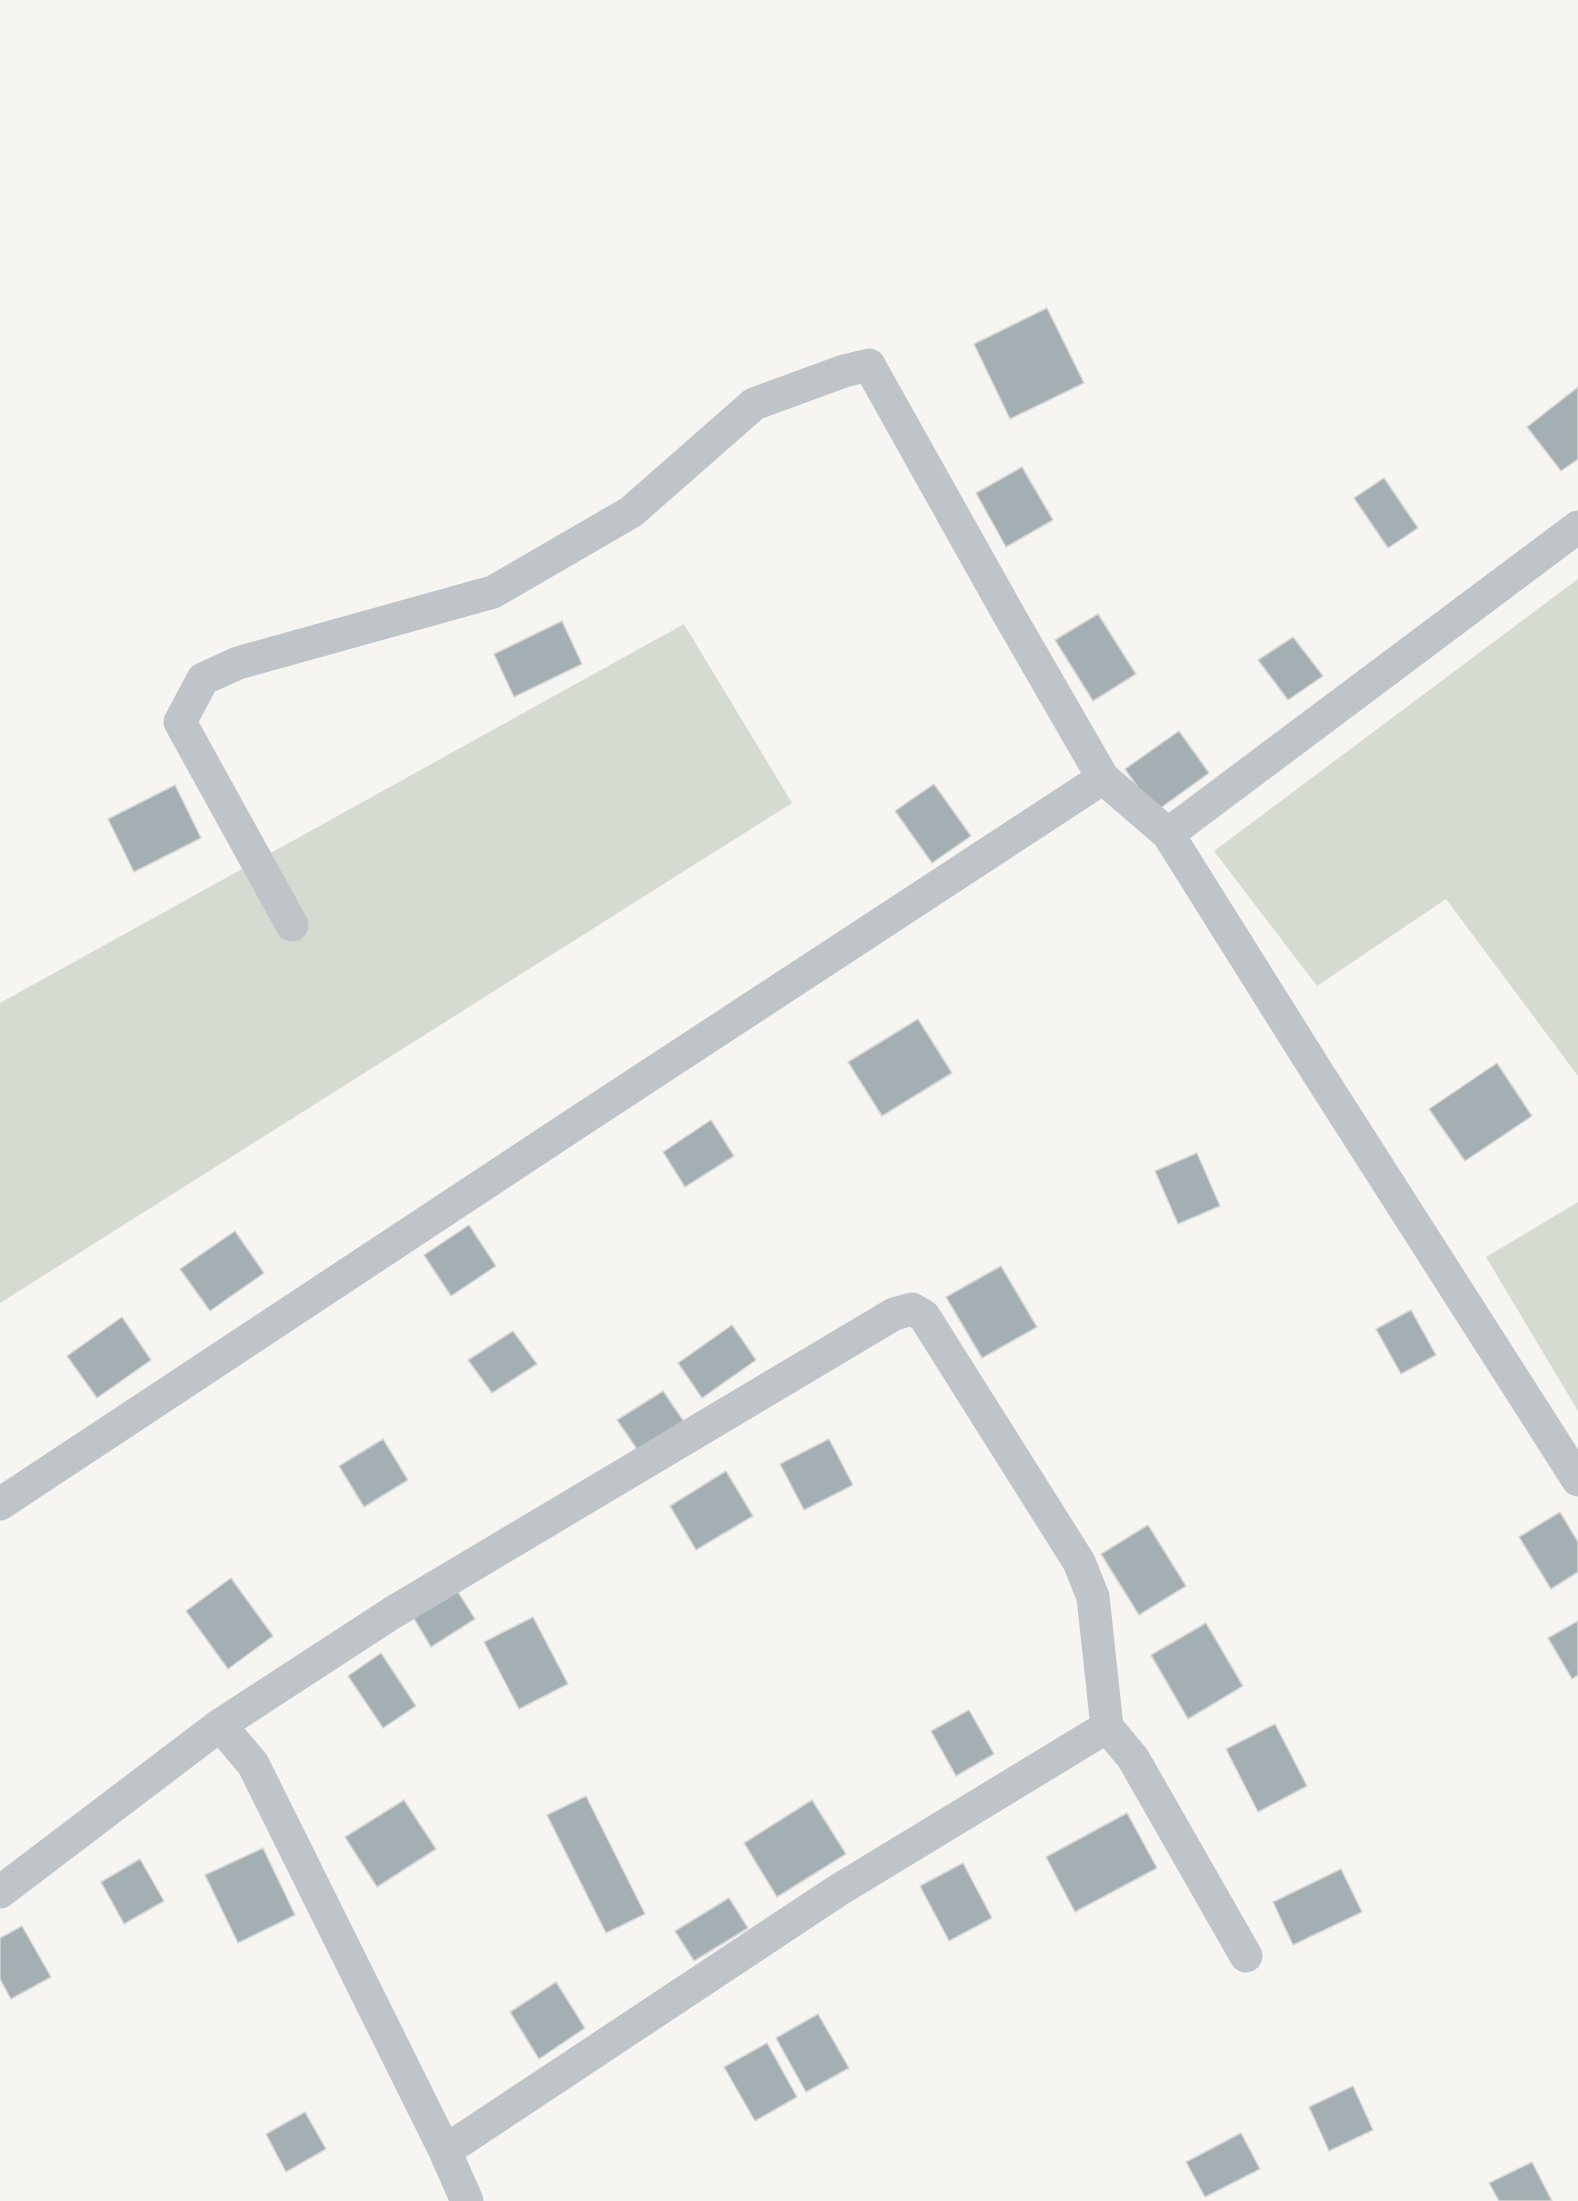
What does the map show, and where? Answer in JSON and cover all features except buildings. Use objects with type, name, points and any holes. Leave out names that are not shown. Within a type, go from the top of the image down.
[{"type":"lane","points":[[292,925],[180,722],[203,679],[238,663],[493,592],[631,512],[754,404],[844,371],[869,365],[1103,778],[1168,834],[1578,1480]]},
{"type":"lane","points":[[1168,834],[1578,527]]},
{"type":"lane","points":[[0,1504],[1103,778]]},
{"type":"lane","points":[[0,1892],[219,1725],[392,1613],[883,1320],[912,1309],[924,1316],[1079,1562],[1094,1597],[1107,1727],[1133,1758],[1246,1956]]},
{"type":"lane","points":[[219,1725],[253,1764],[445,2151],[467,2201]]},
{"type":"lane","points":[[445,2151],[837,1891],[1107,1727]]},
{"type":"shaded area","points":[[1578,579],[1578,1076],[1446,899],[1317,986],[1214,851]]},
{"type":"shaded area","points":[[684,624],[792,803],[0,1303],[0,1003]]},
{"type":"shaded area","points":[[1578,1202],[1578,1411],[1486,1257]]}]
